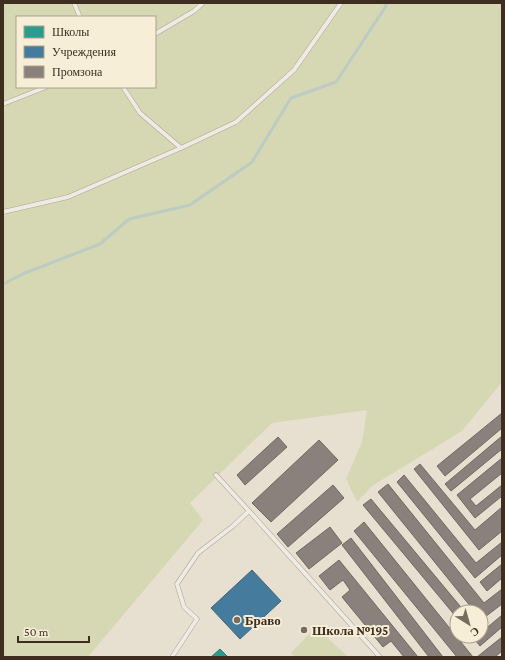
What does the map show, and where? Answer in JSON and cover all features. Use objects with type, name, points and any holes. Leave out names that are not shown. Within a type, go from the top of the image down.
[{"type":"lane","points":[[74,3],[80,16]]},
{"type":"lane","points":[[156,33],[194,11],[203,3]]},
{"type":"lane","points":[[3,212],[68,197],[181,148],[236,122],[294,70],[341,3]]},
{"type":"lane","points":[[3,104],[43,88]]},
{"type":"lane","points":[[124,88],[140,113],[181,148]]},
{"type":"lane","points":[[216,475],[380,657]]},
{"type":"lane","points":[[172,657],[197,619],[184,607],[177,584],[198,553],[233,526],[249,511]]},
{"type":"green space","points":[[3,3],[502,3],[502,382],[462,431],[372,486],[357,502],[346,479],[362,442],[367,410],[272,423],[190,503],[203,520],[88,657],[3,657]]},
{"type":"green space","points":[[316,627],[348,657],[295,657],[291,653]]},
{"type":"building: Школы","points":[[220,649],[228,657],[211,657]]},
{"type":"building: Учреждения","points":[[252,570],[281,601],[240,639],[211,608]]},
{"type":"building: Промзона","points":[[502,413],[502,428],[445,476],[437,466]]},
{"type":"building: Промзона","points":[[502,436],[502,449],[451,491],[445,484]]},
{"type":"building: Промзона","points":[[278,437],[287,447],[245,485],[237,475]]},
{"type":"building: Промзона","points":[[319,440],[338,460],[271,522],[252,503]]},
{"type":"building: Промзона","points":[[502,458],[502,473],[470,499],[476,506],[502,485],[502,496],[475,518],[457,495]]},
{"type":"building: Промзона","points":[[420,464],[475,530],[502,507],[502,531],[479,550],[414,469]]},
{"type":"building: Промзона","points":[[404,475],[476,563],[502,542],[502,555],[475,578],[397,482]]},
{"type":"building: Промзона","points":[[388,484],[484,603],[502,589],[502,604],[489,614],[489,604],[469,604],[378,492]]},
{"type":"building: Промзона","points":[[333,485],[344,498],[288,547],[277,534]]},
{"type":"building: Промзона","points":[[371,499],[458,604],[449,604],[449,608],[363,505]]},
{"type":"building: Промзона","points":[[364,522],[449,627],[449,644],[463,644],[473,657],[457,657],[354,531]]},
{"type":"building: Промзона","points":[[330,527],[342,543],[309,569],[296,553]]},
{"type":"building: Промзона","points":[[351,538],[443,657],[429,657],[342,545]]},
{"type":"building: Промзона","points":[[339,560],[418,657],[404,657],[391,641],[383,647],[342,597],[350,590],[343,580],[330,590],[319,576]]},
{"type":"building: Промзона","points":[[502,564],[502,578],[487,591],[480,582]]},
{"type":"building: Промзона","points":[[502,615],[502,627],[489,638],[489,626]]},
{"type":"building: Промзона","points":[[502,637],[502,651],[495,657],[477,657]]},
{"type":"waterway","points":[[3,284],[25,273],[100,244],[129,219],[190,205],[252,162],[291,98],[336,82],[386,6],[386,3]]},
{"type":"place","name":"Браво","points":[[237,620]]},
{"type":"place","name":"Школа №195","points":[[304,630]]}]
